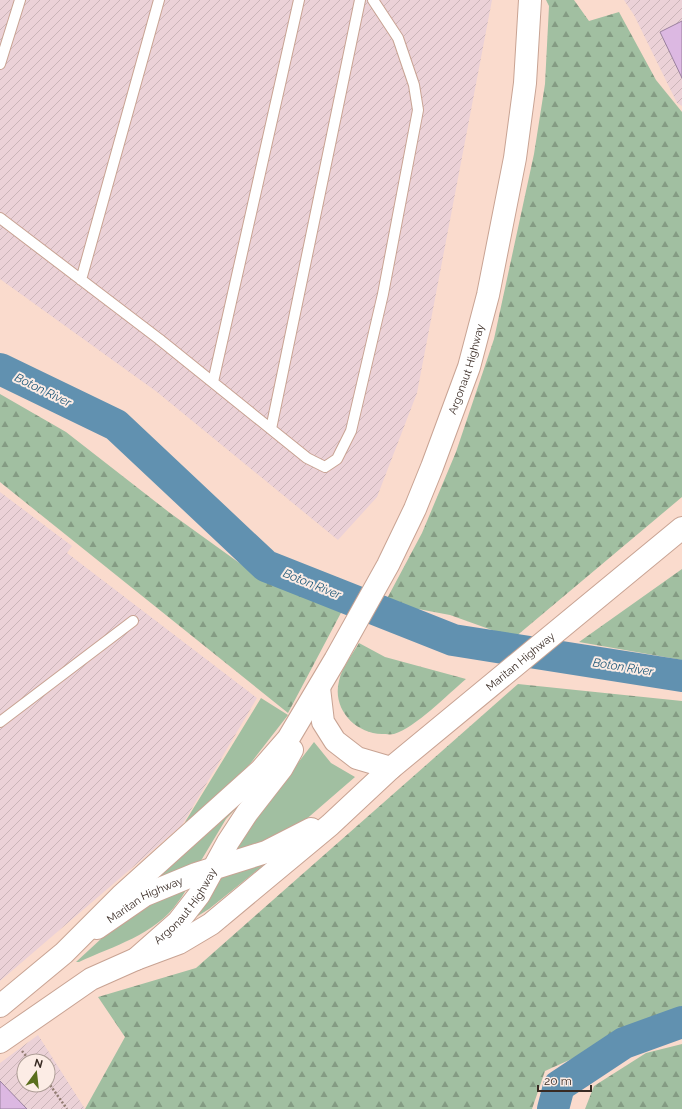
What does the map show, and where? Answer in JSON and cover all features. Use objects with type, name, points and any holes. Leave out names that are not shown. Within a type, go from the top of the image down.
[{"type":"main road","name":"Argonaut Highway","points":[[0,1006],[64,953],[121,896],[261,770],[288,739],[319,688],[388,565],[415,509],[435,459],[469,367],[488,295],[515,158],[525,83],[530,0]]},
{"type":"main road","name":"Maritan Highway","points":[[136,959],[179,943],[211,924],[330,825],[391,768],[682,528]]},
{"type":"main road","points":[[319,688],[323,722],[335,741],[357,758],[391,768]]},
{"type":"main road","name":"Argonaut Highway","points":[[0,1042],[91,979],[136,959],[178,922],[199,895],[212,870],[247,813],[282,768],[297,739],[306,709]]},
{"type":"main road","name":"Maritan Highway","points":[[64,953],[145,895],[173,882],[266,852],[296,839],[360,796]]},
{"type":"lane","points":[[0,64],[20,0]]},
{"type":"lane","points":[[81,280],[159,0]]},
{"type":"lane","points":[[213,382],[299,0]]},
{"type":"lane","points":[[270,429],[360,0]]},
{"type":"lane","points":[[0,218],[213,382],[307,458],[325,467],[337,459],[351,431],[383,294],[418,110],[414,85],[398,38],[373,0]]},
{"type":"lane","points":[[0,722],[133,622]]},
{"type":"path","points":[[56,1093],[67,1109]]},
{"type":"shaded area","points":[[0,0],[492,0],[417,393],[377,497],[338,540],[157,392],[0,279]]},
{"type":"shaded area","points":[[624,0],[682,0],[682,106],[677,103],[634,15]]},
{"type":"shaded area","points":[[0,492],[72,546],[67,553],[257,698],[182,825],[0,981]]},
{"type":"shaded area","points":[[38,1035],[49,1053],[16,1053],[16,1093],[56,1093],[56,1063],[85,1109],[0,1109],[0,1063]]},
{"type":"green space","points":[[546,0],[574,0],[589,21],[619,12],[656,80],[682,112],[682,497],[514,638],[450,615],[418,609],[382,608],[422,533],[456,452],[494,339],[534,154],[545,84],[549,6]]},
{"type":"green space","points":[[0,394],[66,432],[170,513],[245,567],[343,609],[288,713],[0,482]]},
{"type":"green space","points":[[682,569],[682,660],[579,642]]},
{"type":"green space","points":[[359,643],[385,657],[466,679],[431,710],[402,731],[394,734],[372,733],[354,724],[347,717],[339,701],[338,691],[340,676]]},
{"type":"green space","points":[[518,684],[682,701],[682,1009],[545,1071],[532,1109],[85,1109],[125,1037],[98,997],[196,968]]},
{"type":"green space","points":[[261,698],[288,715],[250,764],[191,820],[185,822]]},
{"type":"green space","points":[[314,742],[331,763],[355,777],[303,822],[272,840],[229,853]]},
{"type":"green space","points":[[247,797],[226,819],[199,864],[140,887]]},
{"type":"green space","points":[[286,847],[209,909],[180,927],[218,874]]},
{"type":"green space","points":[[191,881],[178,902],[158,923],[119,945],[76,962],[129,913]]},
{"type":"green space","points":[[682,1044],[682,1109],[585,1109],[594,1086],[646,1053]]},
{"type":"building","points":[[682,21],[682,78],[660,32]]},
{"type":"building","points":[[0,1081],[27,1109],[0,1109]]},
{"type":"waterway","name":"Boton River","points":[[0,369],[116,425],[266,566],[453,640],[682,676]]},
{"type":"waterway","name":"Boton River","points":[[553,1109],[559,1086],[624,1043],[682,1022]]}]
